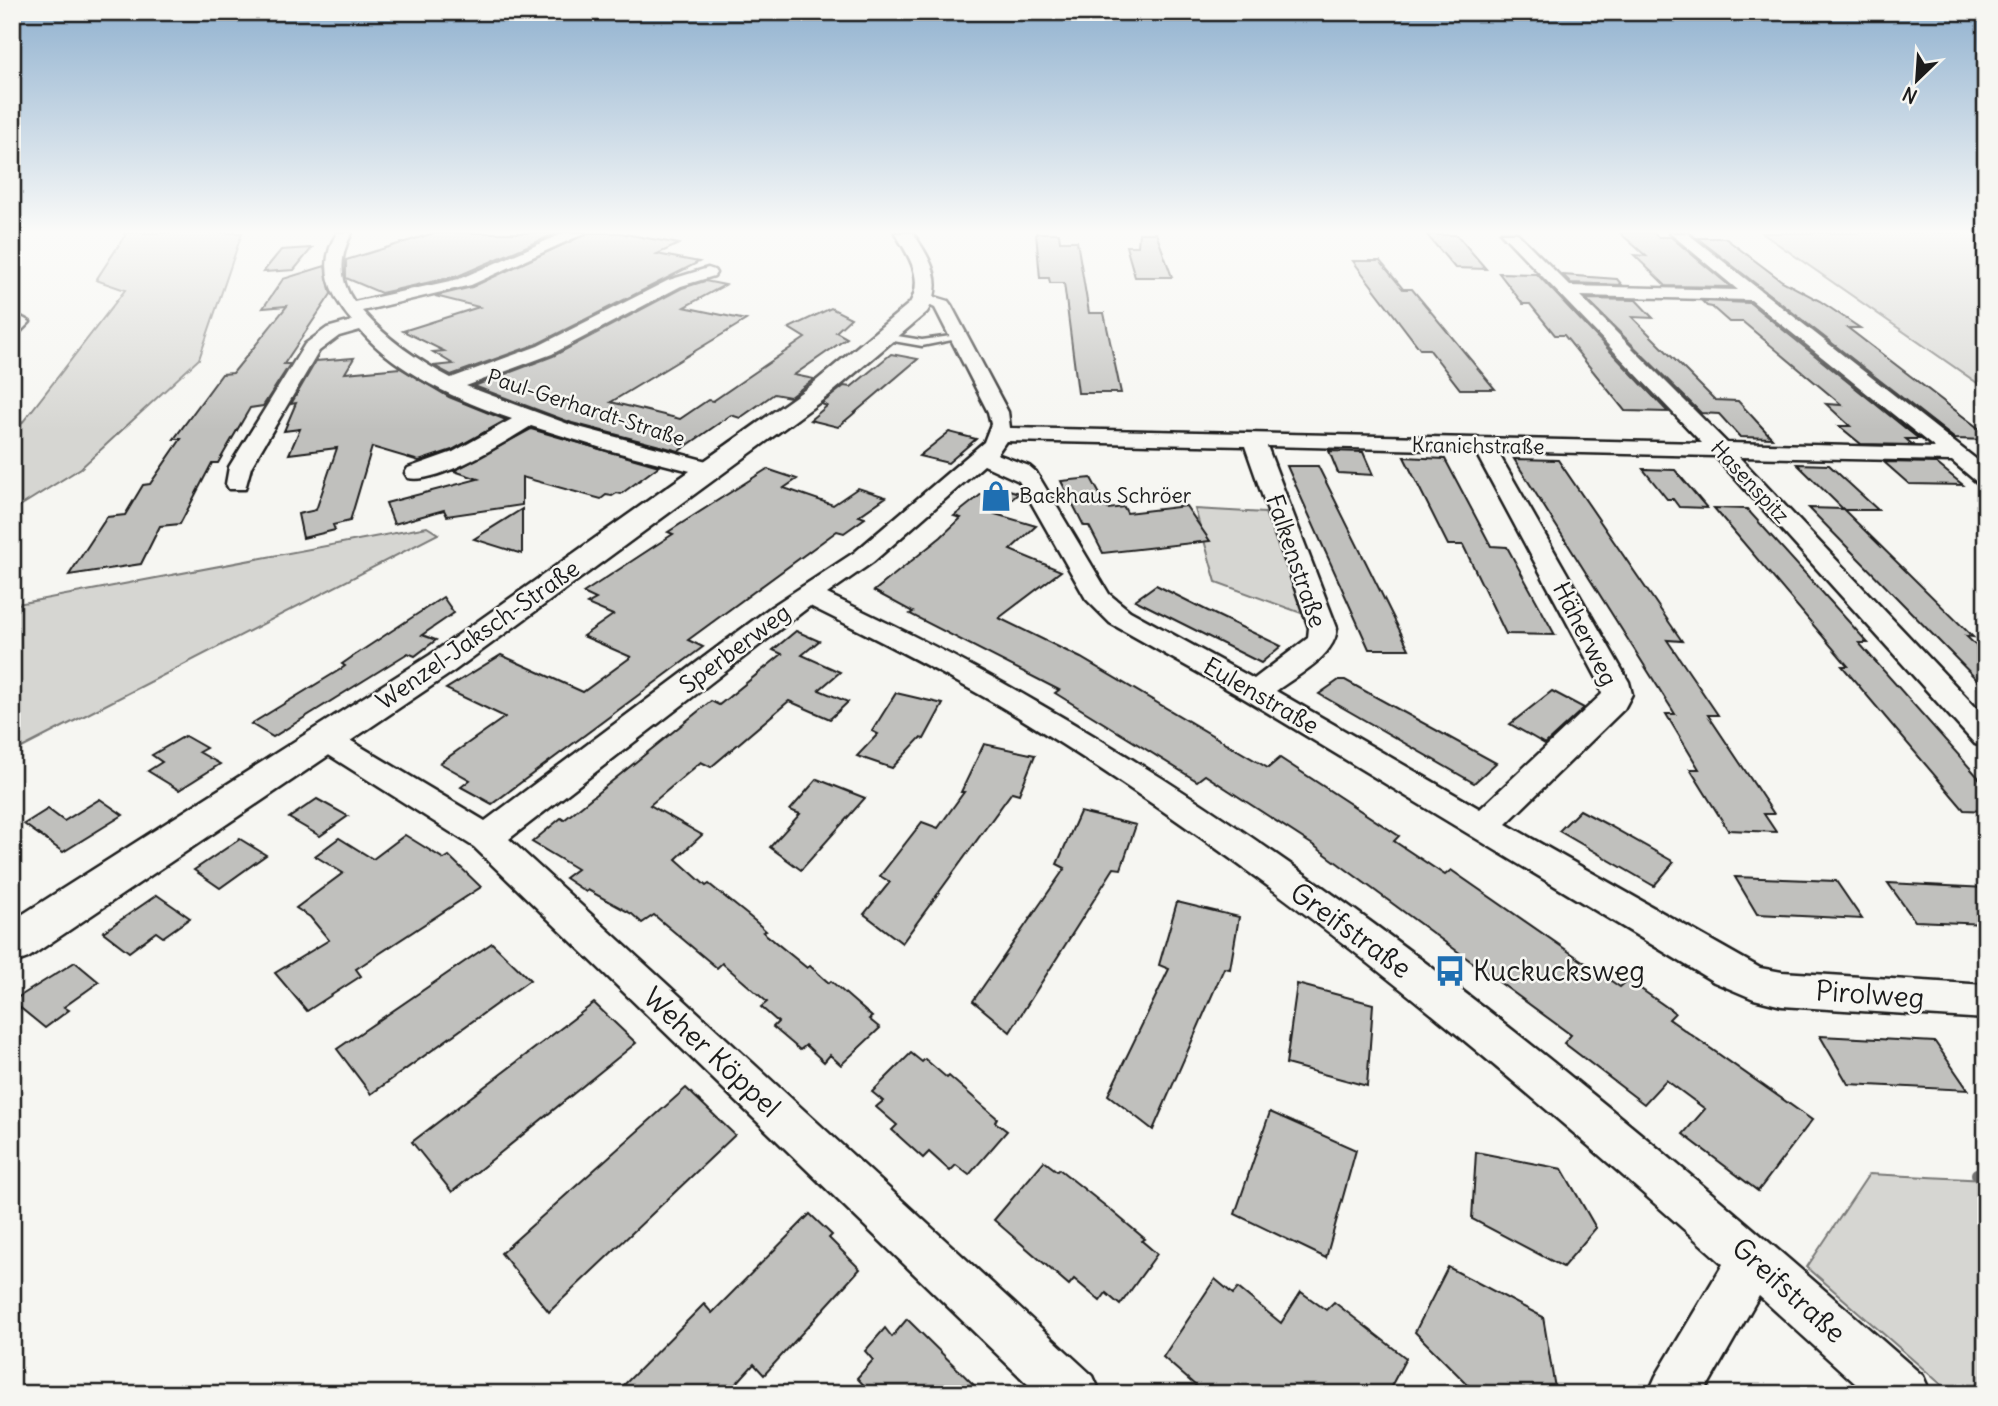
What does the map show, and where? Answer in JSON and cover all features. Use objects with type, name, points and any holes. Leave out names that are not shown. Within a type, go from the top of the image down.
[{"type":"street","name":"Paul-Gerhardt-Straße","points":[[343,299],[355,316],[398,355],[451,385],[529,418],[599,440],[710,469]]},
{"type":"street","points":[[237,484],[240,467],[312,348],[355,316],[408,299]]},
{"type":"street","points":[[451,385],[545,350],[645,299]]},
{"type":"street","points":[[925,299],[942,305],[998,412],[1001,424],[991,445]]},
{"type":"street","name":"Wenzel-Jaksch-Straße","points":[[12,946],[442,663],[819,391],[885,337],[925,299]]},
{"type":"street","name":"Hasenspitz","points":[[1571,299],[1721,450],[1986,737]]},
{"type":"street","points":[[1759,299],[1986,478]]},
{"type":"street","points":[[12,317],[21,322],[12,330]]},
{"type":"street","points":[[416,473],[444,466],[467,455],[529,418]]},
{"type":"street","name":"Kranichstraße","points":[[991,445],[1254,442],[1956,455]]},
{"type":"street","name":"Falkenstraße","points":[[1254,442],[1323,628],[1322,640],[1315,648],[1255,692]]},
{"type":"street","name":"Sperberweg","points":[[486,838],[781,613],[864,557],[991,445]]},
{"type":"street","name":"Eulenstraße","points":[[991,445],[1008,465],[1028,477],[1099,599],[1109,609],[1728,971],[1754,983]]},
{"type":"street","name":"Häherweg","points":[[1483,446],[1614,682],[1617,694],[1613,702],[1483,826]]},
{"type":"street","name":"Greifstraße","points":[[809,595],[910,644],[993,690],[1097,752],[1191,813],[1437,994],[1517,1057],[1754,1258],[1905,1394]]},
{"type":"street","name":"Weher Köppel","points":[[327,740],[486,838],[1075,1394]]},
{"type":"street","name":"Pirolweg","points":[[1754,983],[1782,989],[1986,1002]]},
{"type":"street","points":[[1674,1394],[1754,1258]]},
{"type":"lane","points":[[885,337],[922,343],[958,338]]},
{"type":"shaded area","points":[[118,299],[220,299],[199,359],[81,468],[12,511],[12,436]]},
{"type":"shaded area","points":[[1856,299],[1986,299],[1986,389]]},
{"type":"shaded area","points":[[1195,509],[1265,513],[1304,614],[1216,582]]},
{"type":"shaded area","points":[[427,527],[438,534],[12,753],[12,605]]},
{"type":"shaded area","points":[[1869,1174],[1986,1180],[1986,1394],[1952,1394],[1807,1267]]},
{"type":"building","points":[[269,299],[328,299],[284,364],[290,364],[263,406],[250,408],[218,463],[212,463],[180,524],[160,526],[141,564],[69,575],[107,517],[125,515],[143,485],[150,484],[181,439],[174,439],[222,374],[233,373],[287,306],[263,308]]},
{"type":"building","points":[[445,299],[627,299],[537,344],[451,375],[434,366],[453,364],[433,352],[444,351],[403,331],[479,307]]},
{"type":"building","points":[[662,299],[700,299],[684,307],[746,320],[611,402],[680,419],[708,400],[713,401],[805,338],[789,328],[831,308],[851,318],[836,332],[847,338],[794,375],[814,379],[790,397],[774,394],[740,418],[731,415],[679,451],[572,423],[474,386],[553,356]]},
{"type":"building","points":[[1066,299],[1087,299],[1089,313],[1104,313],[1121,393],[1078,393]]},
{"type":"building","points":[[1382,299],[1420,299],[1495,389],[1460,389],[1429,349],[1420,349]]},
{"type":"building","points":[[1519,299],[1560,299],[1668,412],[1625,411],[1564,335],[1555,335],[1530,304],[1523,304]]},
{"type":"building","points":[[1586,299],[1636,300],[1653,318],[1632,317],[1715,400],[1738,401],[1772,438],[1740,437],[1719,414],[1701,413]]},
{"type":"building","points":[[1775,299],[1815,299],[1820,301],[1860,328],[1848,328],[1986,434],[1986,440],[1955,439]]},
{"type":"building","points":[[1702,301],[1750,303],[1919,439],[1906,439],[1913,445],[1861,444],[1839,426],[1850,426],[1826,404],[1842,405],[1743,322],[1729,322]]},
{"type":"building","points":[[891,354],[918,359],[838,427],[810,420],[827,406],[821,404],[844,386],[851,387]]},
{"type":"building","points":[[354,358],[345,373],[400,368],[449,397],[506,420],[452,450],[419,461],[372,447],[350,521],[333,525],[335,530],[303,538],[298,514],[316,510],[337,448],[289,454],[300,429],[284,431],[296,403],[291,404],[316,361]]},
{"type":"building","points":[[531,429],[659,466],[621,494],[606,495],[601,499],[522,477],[522,505],[447,516],[444,510],[394,524],[386,503],[478,479],[454,471]]},
{"type":"building","points":[[949,432],[976,439],[948,463],[919,456]]},
{"type":"building","points":[[1329,451],[1363,452],[1373,475],[1338,473]]},
{"type":"building","points":[[1404,457],[1445,459],[1491,546],[1507,547],[1555,635],[1506,634],[1463,545],[1448,545]]},
{"type":"building","points":[[1514,459],[1558,460],[1682,641],[1667,640],[1718,715],[1708,715],[1774,814],[1764,814],[1776,832],[1728,830],[1690,769],[1699,769],[1666,714],[1675,714]]},
{"type":"building","points":[[1884,462],[1936,463],[1963,485],[1909,484]]},
{"type":"building","points":[[1797,464],[1829,465],[1878,510],[1844,510]]},
{"type":"building","points":[[1287,466],[1318,466],[1409,649],[1369,649]]},
{"type":"building","points":[[767,469],[797,479],[784,488],[833,505],[858,488],[886,497],[859,516],[865,518],[844,533],[837,531],[688,640],[703,647],[492,804],[461,787],[470,780],[440,763],[505,717],[446,689],[501,655],[583,692],[631,657],[583,636],[613,615],[587,604],[596,599],[583,593],[673,534],[668,532]]},
{"type":"building","points":[[1643,469],[1675,470],[1707,508],[1679,507],[1673,499],[1667,499]]},
{"type":"building","points":[[1091,478],[1108,509],[1124,507],[1127,513],[1186,506],[1210,541],[1103,553],[1089,526],[1084,526],[1061,481]]},
{"type":"building","points":[[993,485],[1019,493],[995,514],[1036,526],[1010,550],[1061,571],[999,618],[1081,658],[1268,768],[1280,758],[1399,836],[1394,841],[1445,875],[1451,870],[1620,987],[1628,980],[1675,1013],[1669,1019],[1812,1120],[1758,1191],[1683,1134],[1705,1109],[1666,1080],[1644,1104],[1564,1043],[1571,1035],[1313,845],[1205,775],[1197,781],[1055,693],[1059,690],[910,614],[913,612],[874,591],[941,537],[961,518],[954,516]]},
{"type":"building","points":[[1714,508],[1747,509],[1868,643],[1859,643],[1986,786],[1986,811],[1964,810],[1842,666],[1848,666]]},
{"type":"building","points":[[1809,508],[1843,509],[1973,637],[1966,636],[1986,655],[1986,689]]},
{"type":"building","points":[[522,509],[522,554],[474,539]]},
{"type":"building","points":[[1156,585],[1281,646],[1261,663],[1135,600]]},
{"type":"building","points":[[443,597],[454,613],[422,635],[436,640],[415,656],[408,653],[273,737],[251,724],[341,669],[345,666],[342,664]]},
{"type":"building","points":[[796,631],[819,641],[802,655],[840,672],[819,690],[848,702],[830,719],[789,701],[711,767],[701,762],[650,805],[702,835],[676,859],[706,886],[709,884],[755,921],[766,931],[763,932],[807,968],[810,966],[829,983],[831,981],[872,1017],[869,1019],[880,1028],[841,1065],[830,1055],[824,1062],[806,1045],[800,1050],[773,1027],[778,1022],[761,1007],[767,1002],[722,963],[717,968],[654,915],[642,923],[632,914],[588,890],[586,892],[565,878],[577,869],[532,842],[561,818],[564,820],[711,701],[719,705],[782,654],[773,650]]},
{"type":"building","points":[[1339,680],[1345,680],[1496,763],[1474,783],[1319,694]]},
{"type":"building","points":[[1552,691],[1584,708],[1545,744],[1510,724]]},
{"type":"building","points":[[896,693],[943,704],[924,739],[920,738],[892,768],[857,756],[878,734],[872,731]]},
{"type":"building","points":[[185,736],[206,748],[199,752],[220,764],[179,790],[148,771],[162,762],[152,755]]},
{"type":"building","points":[[984,744],[1035,755],[1019,794],[1012,792],[902,943],[864,914],[890,882],[880,876],[922,822],[938,828],[964,792],[961,792]]},
{"type":"building","points":[[817,779],[865,798],[801,870],[770,847],[800,814],[790,810]]},
{"type":"building","points":[[100,799],[123,815],[63,852],[24,824],[48,809],[64,821]]},
{"type":"building","points":[[317,799],[348,816],[320,836],[289,818]]},
{"type":"building","points":[[1580,810],[1674,862],[1654,886],[1559,831]]},
{"type":"building","points":[[1080,812],[1136,825],[1121,869],[1114,868],[1010,1032],[973,1001],[1065,868],[1057,864]]},
{"type":"building","points":[[405,835],[444,859],[449,856],[481,887],[356,969],[361,976],[307,1011],[275,973],[329,940],[310,917],[296,908],[343,873],[315,856],[339,838],[373,859]]},
{"type":"building","points":[[240,839],[266,855],[220,888],[194,870]]},
{"type":"building","points":[[1735,877],[1836,881],[1862,919],[1757,914]]},
{"type":"building","points":[[1888,883],[1986,888],[1986,924],[1915,921]]},
{"type":"building","points":[[157,895],[190,918],[163,937],[156,932],[129,952],[103,932]]},
{"type":"building","points":[[1177,902],[1239,917],[1230,969],[1224,968],[1153,1130],[1108,1095],[1169,969],[1159,965]]},
{"type":"building","points":[[492,943],[530,980],[371,1094],[337,1049]]},
{"type":"building","points":[[75,962],[99,982],[64,1007],[69,1010],[45,1028],[12,1001]]},
{"type":"building","points":[[1297,984],[1373,1004],[1367,1086],[1286,1064]]},
{"type":"building","points":[[594,1003],[636,1043],[452,1192],[412,1142]]},
{"type":"building","points":[[1820,1036],[1935,1042],[1968,1090],[1848,1084]]},
{"type":"building","points":[[911,1053],[922,1062],[925,1059],[947,1078],[949,1076],[997,1118],[995,1122],[1007,1131],[969,1175],[956,1165],[950,1171],[929,1152],[923,1158],[892,1130],[897,1125],[876,1107],[883,1101],[872,1092]]},
{"type":"building","points":[[686,1088],[735,1135],[549,1312],[501,1253]]},
{"type":"building","points":[[1270,1112],[1356,1150],[1326,1258],[1235,1214]]},
{"type":"building","points":[[1476,1152],[1562,1169],[1596,1228],[1563,1267],[1472,1219]]},
{"type":"building","points":[[1044,1161],[1057,1171],[1059,1169],[1113,1212],[1145,1239],[1142,1241],[1157,1254],[1120,1305],[1106,1293],[1100,1301],[1074,1279],[1069,1285],[994,1220]]},
{"type":"building","points":[[810,1214],[832,1235],[829,1238],[860,1269],[764,1375],[754,1364],[727,1394],[615,1394],[704,1304],[712,1313]]},
{"type":"building","points":[[1448,1267],[1543,1317],[1556,1394],[1477,1394],[1415,1332]]},
{"type":"building","points":[[1215,1279],[1233,1294],[1238,1288],[1281,1323],[1301,1292],[1326,1310],[1334,1302],[1406,1358],[1387,1394],[1205,1394],[1163,1357]]},
{"type":"building","points":[[907,1319],[983,1394],[872,1394],[857,1378],[873,1360],[865,1351],[885,1328],[892,1337]]},
{"type":"waterway","points":[[1977,1174],[1986,1175]]},
{"type":"place","name":"Backhaus Schröer","points":[[996,496]]},
{"type":"place","name":"Kuckucksweg","points":[[1450,971]]}]
